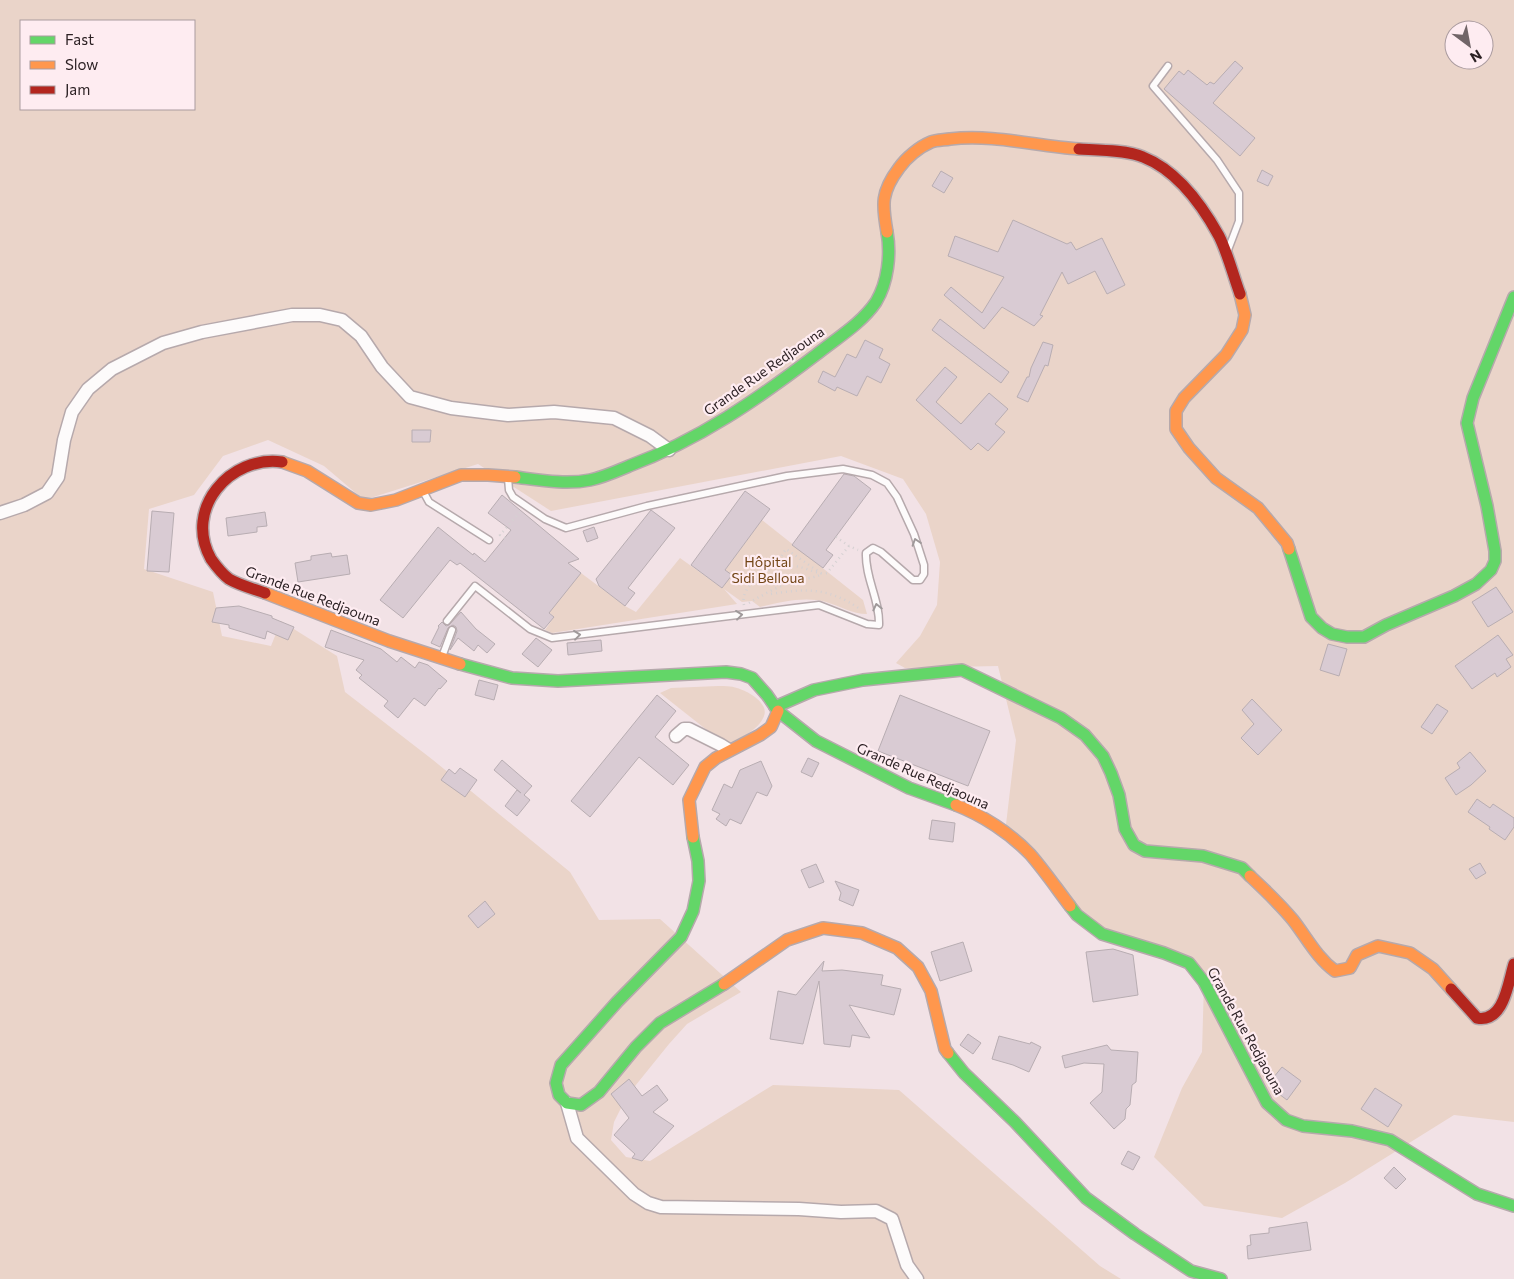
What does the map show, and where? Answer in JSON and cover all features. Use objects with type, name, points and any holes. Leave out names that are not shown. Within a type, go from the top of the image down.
[{"type":"street","name":"Grande Rue Redjaouna","points":[[1514,297],[1471,404],[1467,423],[1487,506],[1495,561],[1491,570],[1476,584],[1364,637],[1347,637],[1332,634],[1322,628],[1311,617],[1287,543],[1258,508],[1216,478],[1189,448],[1176,429],[1176,411],[1184,398],[1226,355],[1242,330],[1245,315],[1243,303],[1219,237],[1196,201],[1166,169],[1142,156],[997,138],[961,138],[931,142],[906,158],[892,177],[884,194],[884,214],[889,244],[885,281],[876,301],[861,320],[740,410],[695,437],[645,462],[582,481],[561,481],[485,474],[460,475],[380,504],[362,505],[310,472],[292,464],[266,460],[247,465],[232,474],[219,486],[207,504],[202,519],[204,545],[218,571],[229,579],[380,637],[441,658],[512,678],[558,680],[718,672],[741,674],[752,678],[776,709],[816,741],[909,788],[974,812],[1005,833],[1029,853],[1077,915],[1102,934],[1164,952],[1189,962],[1204,982],[1267,1103],[1286,1120],[1303,1126],[1352,1131],[1390,1140],[1477,1194],[1514,1206]]},
{"type":"street","points":[[0,513],[24,505],[47,493],[58,477],[64,440],[72,412],[88,389],[112,369],[163,343],[202,332],[292,315],[320,315],[342,320],[361,336],[382,367],[410,397],[451,408],[508,415],[554,412],[614,418],[650,436],[669,450]]},
{"type":"street","points":[[917,1279],[904,1258],[898,1233],[892,1219],[876,1211],[841,1212],[799,1209],[661,1207],[648,1203],[634,1194],[576,1138],[567,1104],[559,1095],[556,1083],[561,1065],[617,1002],[681,937],[693,911],[699,881],[689,800],[705,767],[728,750],[760,735],[771,727],[776,709],[814,690],[863,680],[962,670],[1061,718],[1085,735],[1103,756],[1111,773],[1119,795],[1125,829],[1134,845],[1145,851],[1203,856],[1242,868],[1284,909],[1304,934],[1317,955],[1335,971],[1350,968],[1357,955],[1378,946],[1410,953],[1433,969],[1471,1012],[1477,1018],[1482,1019],[1488,1018],[1501,1008],[1514,964]]},
{"type":"street","points":[[676,736],[684,729],[690,729],[728,750]]},
{"type":"street","points":[[567,1104],[581,1105],[599,1092],[636,1047],[660,1023],[742,973],[787,940],[823,928],[862,933],[897,948],[918,967],[931,991],[945,1048],[964,1073],[1015,1122],[1086,1198],[1135,1234],[1191,1271],[1221,1279]]},
{"type":"lane","points":[[1168,66],[1154,86],[1217,160],[1239,193],[1239,221],[1226,256]]},
{"type":"lane","points":[[448,621],[475,586],[530,629],[552,638],[819,605],[866,624],[878,625],[880,613],[866,565],[866,553],[873,548],[881,552],[913,580],[920,580],[924,574],[924,565],[914,534],[897,497],[887,483],[872,475],[843,469],[787,476],[646,506],[566,528],[545,519],[513,497],[509,490],[507,476]]},
{"type":"lane","points":[[423,490],[429,502],[489,540]]},
{"type":"lane","points":[[441,658],[446,651],[452,630]]},
{"type":"path","points":[[505,538],[500,535],[514,520]]},
{"type":"path","points":[[836,537],[849,546],[866,553]]},
{"type":"path","points":[[822,574],[786,548],[775,566],[748,587],[743,597],[744,607],[790,582],[811,579],[827,573],[849,546]]},
{"type":"path","points":[[775,566],[797,566],[822,574]]},
{"type":"green space","points":[[0,0],[1514,0],[1514,1122],[1454,1115],[1345,1183],[1282,1218],[1204,1206],[1154,1157],[1182,1088],[1202,1052],[1204,982],[1189,962],[1102,934],[1005,833],[1016,740],[998,666],[905,668],[896,663],[920,636],[937,605],[940,562],[926,514],[903,479],[841,456],[551,511],[478,464],[364,500],[324,466],[268,440],[223,456],[194,495],[149,509],[144,569],[213,592],[222,636],[271,646],[281,621],[337,656],[345,692],[433,760],[570,872],[599,920],[660,919],[741,992],[687,1024],[627,1096],[614,1122],[611,1140],[626,1157],[650,1161],[773,1085],[899,1090],[1100,1266],[1121,1279],[0,1279]]},
{"type":"green space","name":"Hôpital Sidi Belloua","points":[[762,520],[863,600],[867,614],[851,611],[818,600],[793,600],[760,607],[752,601],[742,602],[724,589],[737,604],[552,633],[545,630],[554,617],[549,612],[581,573],[636,612],[680,558],[722,588],[731,575],[725,570]]},
{"type":"green space","points":[[732,687],[747,692],[761,702],[765,711],[762,721],[758,725],[749,733],[728,745],[660,693],[671,688]]},
{"type":"building","points":[[1235,61],[1243,68],[1213,103],[1255,138],[1240,156],[1164,89],[1179,71],[1184,75],[1188,70],[1207,85],[1210,82],[1214,84]]},
{"type":"building","points":[[1262,170],[1273,176],[1268,186],[1257,181]]},
{"type":"building","points":[[941,171],[953,178],[944,193],[932,186]]},
{"type":"building","points":[[1013,220],[1067,244],[1071,242],[1076,250],[1102,238],[1125,285],[1107,294],[1095,271],[1068,284],[1062,272],[1040,315],[1043,316],[1034,326],[1002,307],[984,329],[944,295],[951,287],[982,313],[1004,277],[948,256],[955,236],[998,252]]},
{"type":"building","points":[[940,319],[1009,372],[1001,383],[932,330]]},
{"type":"building","points":[[865,340],[883,349],[879,358],[890,364],[881,383],[867,376],[857,396],[837,387],[835,391],[818,382],[823,371],[835,377],[847,354],[856,358]]},
{"type":"building","points":[[1043,342],[1053,345],[1048,366],[1045,365],[1028,402],[1017,397],[1027,377],[1029,377]]},
{"type":"building","points":[[945,367],[957,377],[936,402],[961,424],[989,393],[1008,409],[995,424],[1005,432],[988,451],[978,443],[971,450],[916,400]]},
{"type":"building","points":[[412,430],[431,430],[430,442],[412,442]]},
{"type":"building","points":[[844,474],[854,476],[871,489],[826,550],[833,555],[823,568],[792,545]]},
{"type":"building","points":[[745,491],[770,509],[725,570],[732,575],[722,588],[691,565]]},
{"type":"building","points":[[502,495],[579,559],[568,563],[581,573],[549,613],[554,617],[544,629],[460,563],[457,565],[450,560],[403,618],[380,600],[438,527],[473,555],[474,553],[485,562],[511,530],[488,513]]},
{"type":"building","points":[[651,510],[675,528],[628,588],[635,593],[625,606],[599,586],[596,579]]},
{"type":"building","points":[[152,511],[174,513],[169,572],[147,571]]},
{"type":"building","points":[[265,512],[267,526],[257,527],[257,532],[228,536],[226,518]]},
{"type":"building","points":[[594,527],[598,538],[587,542],[583,531]]},
{"type":"building","points":[[331,553],[332,557],[347,555],[350,574],[298,582],[295,563],[311,560],[311,556]]},
{"type":"building","points":[[1496,587],[1513,612],[1488,627],[1472,602]]},
{"type":"building","points":[[239,606],[272,616],[272,618],[294,627],[288,640],[267,631],[265,639],[229,628],[229,625],[212,622],[216,608]]},
{"type":"building","points":[[461,612],[476,629],[495,644],[487,653],[478,645],[474,651],[458,638],[450,650],[457,631],[453,625],[448,628],[440,647],[431,643],[438,626],[442,622],[446,626],[449,625]]},
{"type":"building","points":[[331,630],[381,649],[397,662],[401,657],[415,668],[419,662],[428,665],[447,681],[425,706],[414,698],[398,718],[384,706],[388,701],[359,678],[362,675],[356,670],[364,660],[325,647]]},
{"type":"building","points":[[1498,635],[1513,655],[1506,659],[1511,667],[1497,677],[1495,673],[1472,689],[1455,666]]},
{"type":"building","points":[[536,638],[552,650],[538,667],[522,654]]},
{"type":"building","points":[[601,640],[602,651],[568,655],[567,643]]},
{"type":"building","points":[[1328,644],[1347,649],[1339,676],[1320,670]]},
{"type":"building","points":[[479,680],[498,685],[494,700],[475,695]]},
{"type":"building","points":[[657,695],[676,711],[655,737],[689,765],[673,785],[639,757],[590,817],[571,801]]},
{"type":"building","points":[[900,695],[990,731],[968,786],[878,751]]},
{"type":"building","points":[[1252,699],[1282,730],[1258,755],[1241,738],[1254,724],[1242,710]]},
{"type":"building","points":[[1437,704],[1448,711],[1432,734],[1421,727]]},
{"type":"building","points":[[1470,752],[1486,771],[1471,785],[1456,795],[1445,778],[1460,768],[1457,763]]},
{"type":"building","points":[[808,758],[819,763],[812,777],[801,772]]},
{"type":"building","points":[[502,760],[532,786],[524,795],[530,800],[517,816],[505,806],[517,790],[521,793],[494,770]]},
{"type":"building","points":[[761,761],[772,786],[767,796],[757,792],[741,824],[730,819],[726,826],[716,819],[720,814],[712,810],[724,784],[732,788],[740,770]]},
{"type":"building","points":[[460,768],[477,780],[465,797],[441,780],[449,769],[455,774]]},
{"type":"building","points":[[1477,799],[1490,808],[1493,804],[1514,818],[1514,827],[1505,840],[1468,812]]},
{"type":"building","points":[[932,820],[955,823],[953,842],[929,839]]},
{"type":"building","points":[[1480,863],[1486,873],[1476,879],[1469,869]]},
{"type":"building","points":[[816,864],[824,882],[809,888],[801,870]]},
{"type":"building","points":[[835,881],[859,890],[853,906],[839,900],[841,893]]},
{"type":"building","points":[[485,901],[495,914],[478,928],[468,916]]},
{"type":"building","points":[[963,942],[972,971],[940,981],[931,952]]},
{"type":"building","points":[[1113,949],[1133,955],[1138,995],[1093,1002],[1086,952]]},
{"type":"building","points":[[824,961],[822,971],[842,970],[883,975],[881,985],[901,989],[894,1015],[849,1005],[870,1038],[852,1035],[850,1047],[824,1044],[819,981],[803,1044],[770,1039],[778,991],[796,995]]},
{"type":"building","points":[[968,1034],[981,1043],[973,1054],[960,1045]]},
{"type":"building","points":[[999,1036],[1030,1044],[1031,1042],[1041,1047],[1029,1072],[992,1059]]},
{"type":"building","points":[[1107,1045],[1111,1050],[1138,1052],[1136,1082],[1132,1085],[1130,1105],[1126,1109],[1125,1119],[1114,1129],[1090,1103],[1102,1092],[1104,1064],[1084,1063],[1065,1068],[1062,1056]]},
{"type":"building","points":[[1282,1067],[1301,1081],[1287,1100],[1271,1088],[1269,1083]]},
{"type":"building","points":[[629,1079],[642,1096],[657,1085],[668,1100],[653,1112],[674,1126],[642,1161],[632,1158],[635,1154],[614,1135],[629,1118],[611,1094]]},
{"type":"building","points":[[1375,1088],[1402,1105],[1388,1127],[1361,1109]]},
{"type":"building","points":[[1128,1151],[1140,1157],[1133,1170],[1121,1164]]},
{"type":"building","points":[[1394,1167],[1406,1179],[1396,1189],[1384,1178]]},
{"type":"building","points":[[1307,1222],[1311,1250],[1248,1259],[1247,1246],[1251,1245],[1250,1235],[1269,1233],[1269,1228]]},
{"type":"traffic: fast","points":[[515,477],[562,482],[590,480],[600,477],[655,456],[680,444],[750,402],[795,371],[848,330],[870,310],[880,294],[888,268],[889,249],[887,232]]},
{"type":"traffic: fast","points":[[1289,549],[1311,617],[1322,628],[1332,634],[1347,637],[1364,637],[1386,625],[1454,596],[1476,584],[1491,570],[1495,561],[1495,551],[1487,506],[1467,423],[1473,398],[1514,297]]},
{"type":"traffic: fast","points":[[460,664],[512,678],[558,681],[726,672],[741,674],[752,678],[778,711],[816,741],[909,788],[956,805]]},
{"type":"traffic: fast","points":[[775,707],[814,690],[863,680],[962,670],[1061,718],[1085,735],[1103,756],[1111,773],[1119,795],[1125,829],[1134,845],[1145,851],[1203,856],[1242,868],[1250,876]]},
{"type":"traffic: fast","points":[[693,837],[698,861],[699,881],[693,911],[681,937],[617,1002],[561,1065],[556,1083],[559,1095],[567,1103],[581,1105],[599,1092],[636,1047],[660,1023],[724,984]]},
{"type":"traffic: fast","points":[[1070,906],[1077,915],[1102,934],[1164,953],[1189,963],[1204,982],[1267,1103],[1286,1120],[1303,1126],[1352,1131],[1390,1140],[1477,1194],[1514,1206]]},
{"type":"traffic: fast","points":[[948,1053],[964,1073],[1015,1122],[1086,1198],[1135,1234],[1191,1271],[1221,1279]]},
{"type":"traffic: slow","points":[[887,232],[884,198],[889,184],[905,160],[926,144],[938,140],[983,138],[1079,149]]},
{"type":"traffic: slow","points":[[1240,294],[1245,315],[1242,330],[1226,355],[1184,398],[1176,411],[1176,429],[1189,448],[1216,478],[1258,508],[1287,543],[1289,549]]},
{"type":"traffic: slow","points":[[282,462],[307,471],[358,503],[371,505],[396,500],[461,475],[515,477]]},
{"type":"traffic: slow","points":[[265,593],[389,641],[460,664]]},
{"type":"traffic: slow","points":[[693,837],[689,800],[705,767],[716,758],[760,735],[771,727],[778,711]]},
{"type":"traffic: slow","points":[[956,805],[995,825],[1022,846],[1040,866],[1070,906]]},
{"type":"traffic: slow","points":[[1250,876],[1283,908],[1317,954],[1335,971],[1350,968],[1357,955],[1378,946],[1410,953],[1433,969],[1451,989]]},
{"type":"traffic: slow","points":[[724,984],[787,940],[823,928],[862,933],[897,948],[918,967],[931,991],[945,1049],[948,1053]]},
{"type":"traffic: jam","points":[[1079,149],[1129,153],[1143,157],[1166,170],[1187,190],[1205,212],[1219,236],[1228,257],[1240,294]]},
{"type":"traffic: jam","points":[[265,593],[233,581],[219,570],[211,559],[204,540],[203,522],[207,504],[216,489],[229,476],[245,467],[263,462],[282,462]]},
{"type":"traffic: jam","points":[[1451,989],[1477,1018],[1486,1018],[1499,1008],[1507,991],[1514,964]]}]
